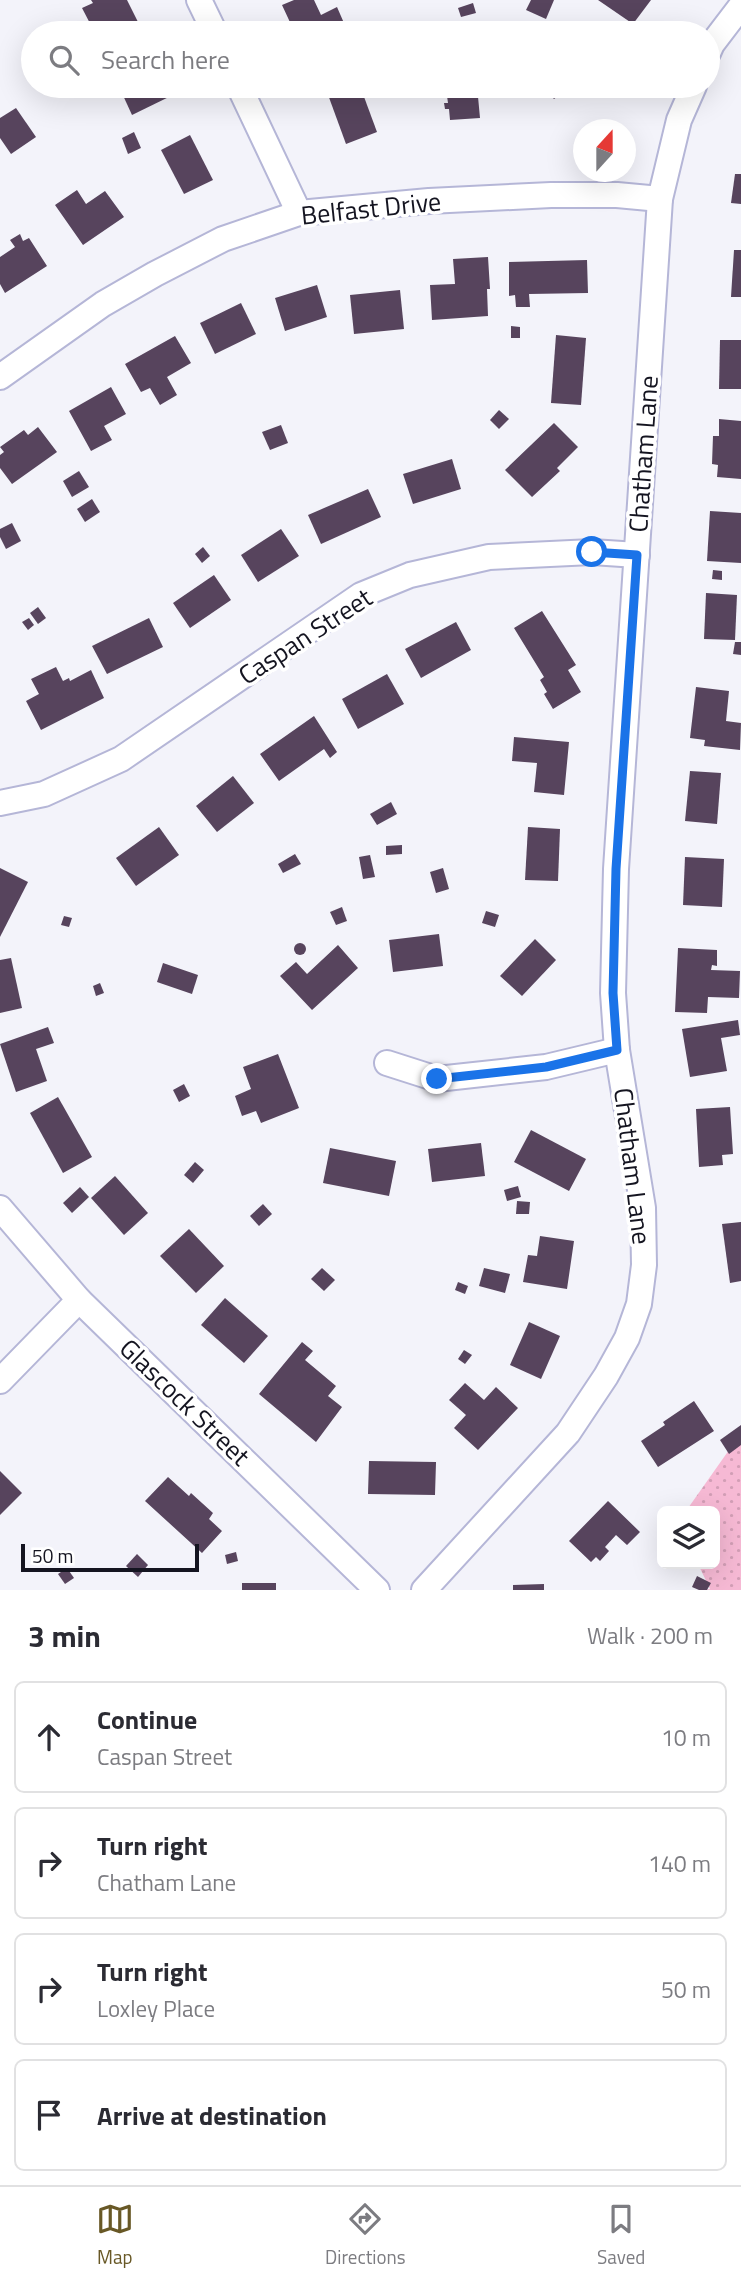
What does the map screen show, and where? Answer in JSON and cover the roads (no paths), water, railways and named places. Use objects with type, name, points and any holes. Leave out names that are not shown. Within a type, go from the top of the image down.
[{"type":"street","points":[[199,0],[209,21]]},
{"type":"street","points":[[720,34],[741,6]]},
{"type":"street","points":[[245,98],[299,213]]},
{"type":"street","name":"Chatham Lane","points":[[424,1590],[568,1433],[606,1376],[627,1338],[639,1304],[644,1265],[643,1208],[617,1050],[613,993],[616,869],[660,199],[679,120],[689,98]]},
{"type":"street","name":"Belfast Drive","points":[[0,377],[103,304],[155,274],[223,239],[299,213],[429,201],[551,195],[617,195],[660,199]]},
{"type":"street","name":"Caspan Street","points":[[0,803],[44,794],[121,759],[361,595],[410,575],[489,556],[592,552],[637,555]]},
{"type":"street","points":[[387,1063],[437,1079],[546,1067],[617,1050]]},
{"type":"street","name":"Glascock Street","points":[[0,1208],[79,1300],[377,1590]]},
{"type":"street","points":[[0,1381],[79,1300]]}]
